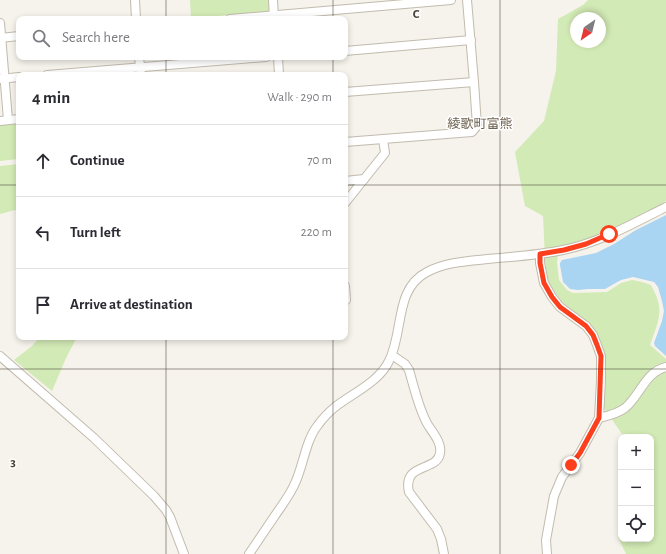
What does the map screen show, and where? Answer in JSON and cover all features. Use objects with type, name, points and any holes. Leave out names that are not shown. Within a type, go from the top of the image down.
[{"type":"street","points":[[135,0],[136,16]]},
{"type":"street","points":[[273,0],[274,16]]},
{"type":"street","points":[[284,16],[451,0]]},
{"type":"street","points":[[348,142],[472,132],[477,126],[467,0]]},
{"type":"street","points":[[0,22],[4,121],[16,119]]},
{"type":"street","points":[[1,38],[16,36]]},
{"type":"street","points":[[348,51],[471,40]]},
{"type":"street","points":[[139,60],[140,71]]},
{"type":"street","points":[[117,72],[140,71],[239,60]]},
{"type":"street","points":[[278,60],[279,72]]},
{"type":"street","points":[[2,79],[16,77]]},
{"type":"street","points":[[348,92],[474,82]]},
{"type":"street","points":[[348,199],[384,154],[383,139]]},
{"type":"street","points":[[348,181],[364,179]]},
{"type":"street","points":[[249,554],[287,498],[296,480],[314,431],[334,407],[370,382],[383,371],[390,361],[395,347],[407,292],[418,278],[427,272],[448,264],[540,254],[586,244],[666,207]]},
{"type":"street","points":[[540,254],[540,263],[544,283],[552,297],[560,307],[586,326],[593,335],[601,356],[599,418],[580,453],[562,477],[554,496],[546,540],[547,554]]},
{"type":"street","points":[[392,355],[405,364],[427,423],[438,440],[440,454],[437,460],[414,471],[408,485],[409,492],[437,529],[444,554]]},
{"type":"street","points":[[0,356],[94,438],[154,496],[170,517],[184,554]]},
{"type":"street","points":[[599,418],[618,412],[626,407],[649,377],[666,367]]},
{"type":"green space","points":[[190,0],[270,0],[271,8],[268,12],[217,16],[191,16]]},
{"type":"green space","points":[[588,0],[666,0],[666,201],[613,229],[587,240],[559,248],[557,262],[559,280],[567,290],[573,293],[607,292],[621,283],[632,280],[651,285],[657,297],[659,316],[650,345],[666,359],[666,554],[626,554],[620,542],[654,542],[654,434],[622,434],[602,405],[602,352],[593,329],[561,301],[546,279],[543,216],[525,206],[515,152],[544,121],[556,71],[558,19],[570,12],[570,48],[606,48],[606,12],[570,12],[583,5]]},
{"type":"green space","points":[[16,123],[16,159],[0,161],[0,125]]},
{"type":"green space","points":[[16,164],[16,210],[0,214],[0,166]]},
{"type":"green space","points":[[37,340],[75,340],[52,391],[14,360]]},
{"type":"water","points":[[666,215],[666,356],[655,346],[654,343],[664,311],[658,287],[654,282],[633,277],[621,280],[605,289],[570,289],[563,282],[560,263],[562,260],[596,253]]},
{"type":"district","name":"綾歌町富熊","points":[[480,123]]},
{"type":"route","points":[[571,465],[580,453],[599,418],[601,356],[593,335],[586,326],[560,307],[552,297],[544,283],[540,263],[540,254],[586,244],[609,234]]}]
